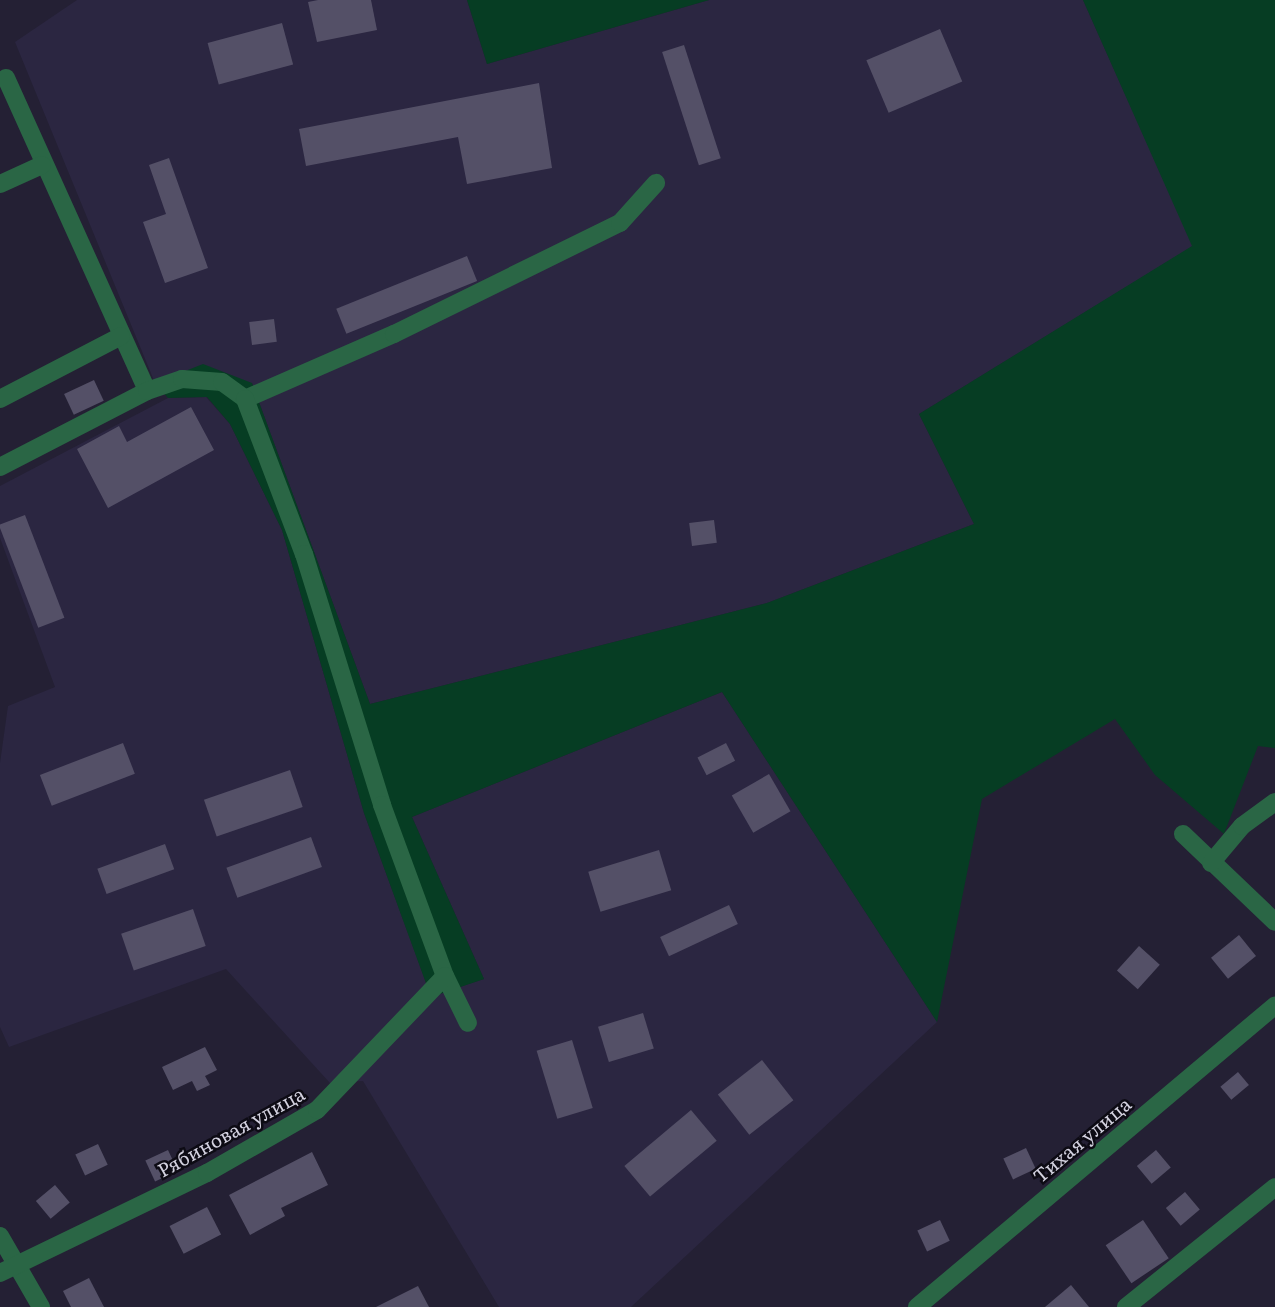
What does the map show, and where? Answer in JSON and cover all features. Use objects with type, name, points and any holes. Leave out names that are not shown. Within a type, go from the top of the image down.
[{"type":"street","points":[[6,78],[42,165],[146,391]]},
{"type":"street","points":[[0,184],[42,165]]},
{"type":"street","points":[[245,399],[394,334],[620,223],[656,183]]},
{"type":"street","points":[[0,398],[121,336]]},
{"type":"street","points":[[0,467],[146,391],[182,379],[222,382],[245,399],[304,554],[382,805],[445,976],[468,1023]]},
{"type":"street","points":[[1211,863],[1242,826],[1275,802]]},
{"type":"street","points":[[1183,834],[1275,922]]},
{"type":"street","name":"Рябиновая улица","points":[[0,1273],[207,1173],[317,1110],[445,976]]},
{"type":"street","name":"Тихая улица","points":[[917,1307],[1275,1006]]},
{"type":"street","points":[[1126,1307],[1275,1187]]},
{"type":"street","points":[[0,1236],[41,1307]]},
{"type":"shaded area","points":[[77,0],[467,0],[487,64],[709,0],[1083,0],[1193,246],[919,414],[974,524],[767,603],[370,704],[252,383],[155,383],[15,42]]},
{"type":"shaded area","points":[[206,397],[230,424],[282,530],[364,813],[431,996],[484,979],[412,817],[722,692],[937,1022],[631,1307],[499,1307],[363,1081],[330,1083],[226,969],[9,1047],[0,1027],[0,763],[8,706],[55,687],[0,538],[0,486],[168,398]]},
{"type":"green space","points":[[467,0],[709,0],[487,64]]},
{"type":"green space","points":[[1083,0],[1275,0],[1275,748],[1258,746],[1224,834],[1155,775],[1115,719],[982,799],[937,1022],[722,692],[412,817],[484,979],[431,997],[364,813],[282,530],[230,424],[207,397],[168,398],[155,383],[203,364],[252,383],[370,704],[767,603],[974,524],[919,414],[1192,246]]},
{"type":"building","points":[[371,0],[377,30],[317,42],[308,2]]},
{"type":"building","points":[[282,23],[293,65],[219,84],[208,43]]},
{"type":"building","points":[[940,29],[962,81],[889,113],[866,60]]},
{"type":"building","points":[[684,45],[721,158],[699,165],[662,52]]},
{"type":"building","points":[[539,83],[552,168],[467,184],[458,137],[306,166],[299,129]]},
{"type":"building","points":[[169,158],[208,268],[165,283],[143,222],[166,214],[149,165]]},
{"type":"building","points":[[467,256],[477,281],[346,334],[336,309]]},
{"type":"building","points":[[274,319],[277,342],[252,345],[249,322]]},
{"type":"building","points":[[94,380],[104,401],[74,415],[64,394]]},
{"type":"building","points":[[191,407],[214,450],[108,508],[77,449],[119,426],[127,442]]},
{"type":"building","points":[[25,515],[64,618],[38,628],[0,528],[0,525]]},
{"type":"building","points":[[714,520],[717,543],[692,546],[689,523]]},
{"type":"building","points":[[123,743],[135,774],[52,806],[40,775]]},
{"type":"building","points":[[726,743],[735,761],[707,775],[697,758]]},
{"type":"building","points":[[290,770],[303,807],[217,837],[204,800]]},
{"type":"building","points":[[769,774],[790,811],[753,833],[732,796]]},
{"type":"building","points":[[311,837],[322,867],[237,898],[226,868]]},
{"type":"building","points":[[165,844],[174,869],[107,894],[97,869]]},
{"type":"building","points":[[659,850],[671,890],[601,912],[588,872]]},
{"type":"building","points":[[729,905],[738,924],[669,956],[660,937]]},
{"type":"building","points":[[193,909],[206,946],[134,971],[121,934]]},
{"type":"building","points":[[1239,935],[1256,956],[1228,979],[1211,958]]},
{"type":"building","points":[[1139,946],[1160,965],[1138,989],[1117,971]]},
{"type":"building","points":[[643,1013],[654,1048],[609,1062],[598,1027]]},
{"type":"building","points":[[572,1040],[593,1108],[557,1119],[537,1051]]},
{"type":"building","points":[[205,1047],[217,1070],[205,1076],[210,1085],[197,1091],[192,1081],[173,1090],[162,1067]]},
{"type":"building","points":[[762,1060],[793,1100],[749,1135],[718,1094]]},
{"type":"building","points":[[1238,1072],[1249,1085],[1231,1100],[1220,1087]]},
{"type":"building","points":[[691,1110],[717,1141],[650,1197],[624,1166]]},
{"type":"building","points":[[98,1144],[108,1165],[85,1175],[75,1155]]},
{"type":"building","points":[[1026,1148],[1036,1169],[1013,1179],[1003,1159]]},
{"type":"building","points":[[168,1150],[178,1171],[155,1181],[145,1161]]},
{"type":"building","points":[[1156,1150],[1171,1168],[1152,1184],[1137,1166]]},
{"type":"building","points":[[312,1152],[328,1185],[281,1208],[285,1216],[250,1235],[229,1195]]},
{"type":"building","points":[[55,1185],[70,1203],[51,1219],[36,1201]]},
{"type":"building","points":[[1185,1192],[1200,1210],[1181,1226],[1166,1208]]},
{"type":"building","points":[[207,1207],[221,1235],[184,1254],[170,1226]]},
{"type":"building","points":[[940,1220],[950,1241],[927,1251],[917,1231]]},
{"type":"building","points":[[1143,1220],[1169,1258],[1131,1283],[1106,1245]]},
{"type":"building","points":[[89,1278],[104,1307],[71,1307],[63,1291]]},
{"type":"building","points":[[1071,1285],[1089,1307],[1045,1307]]},
{"type":"building","points":[[418,1286],[429,1307],[376,1307]]}]
